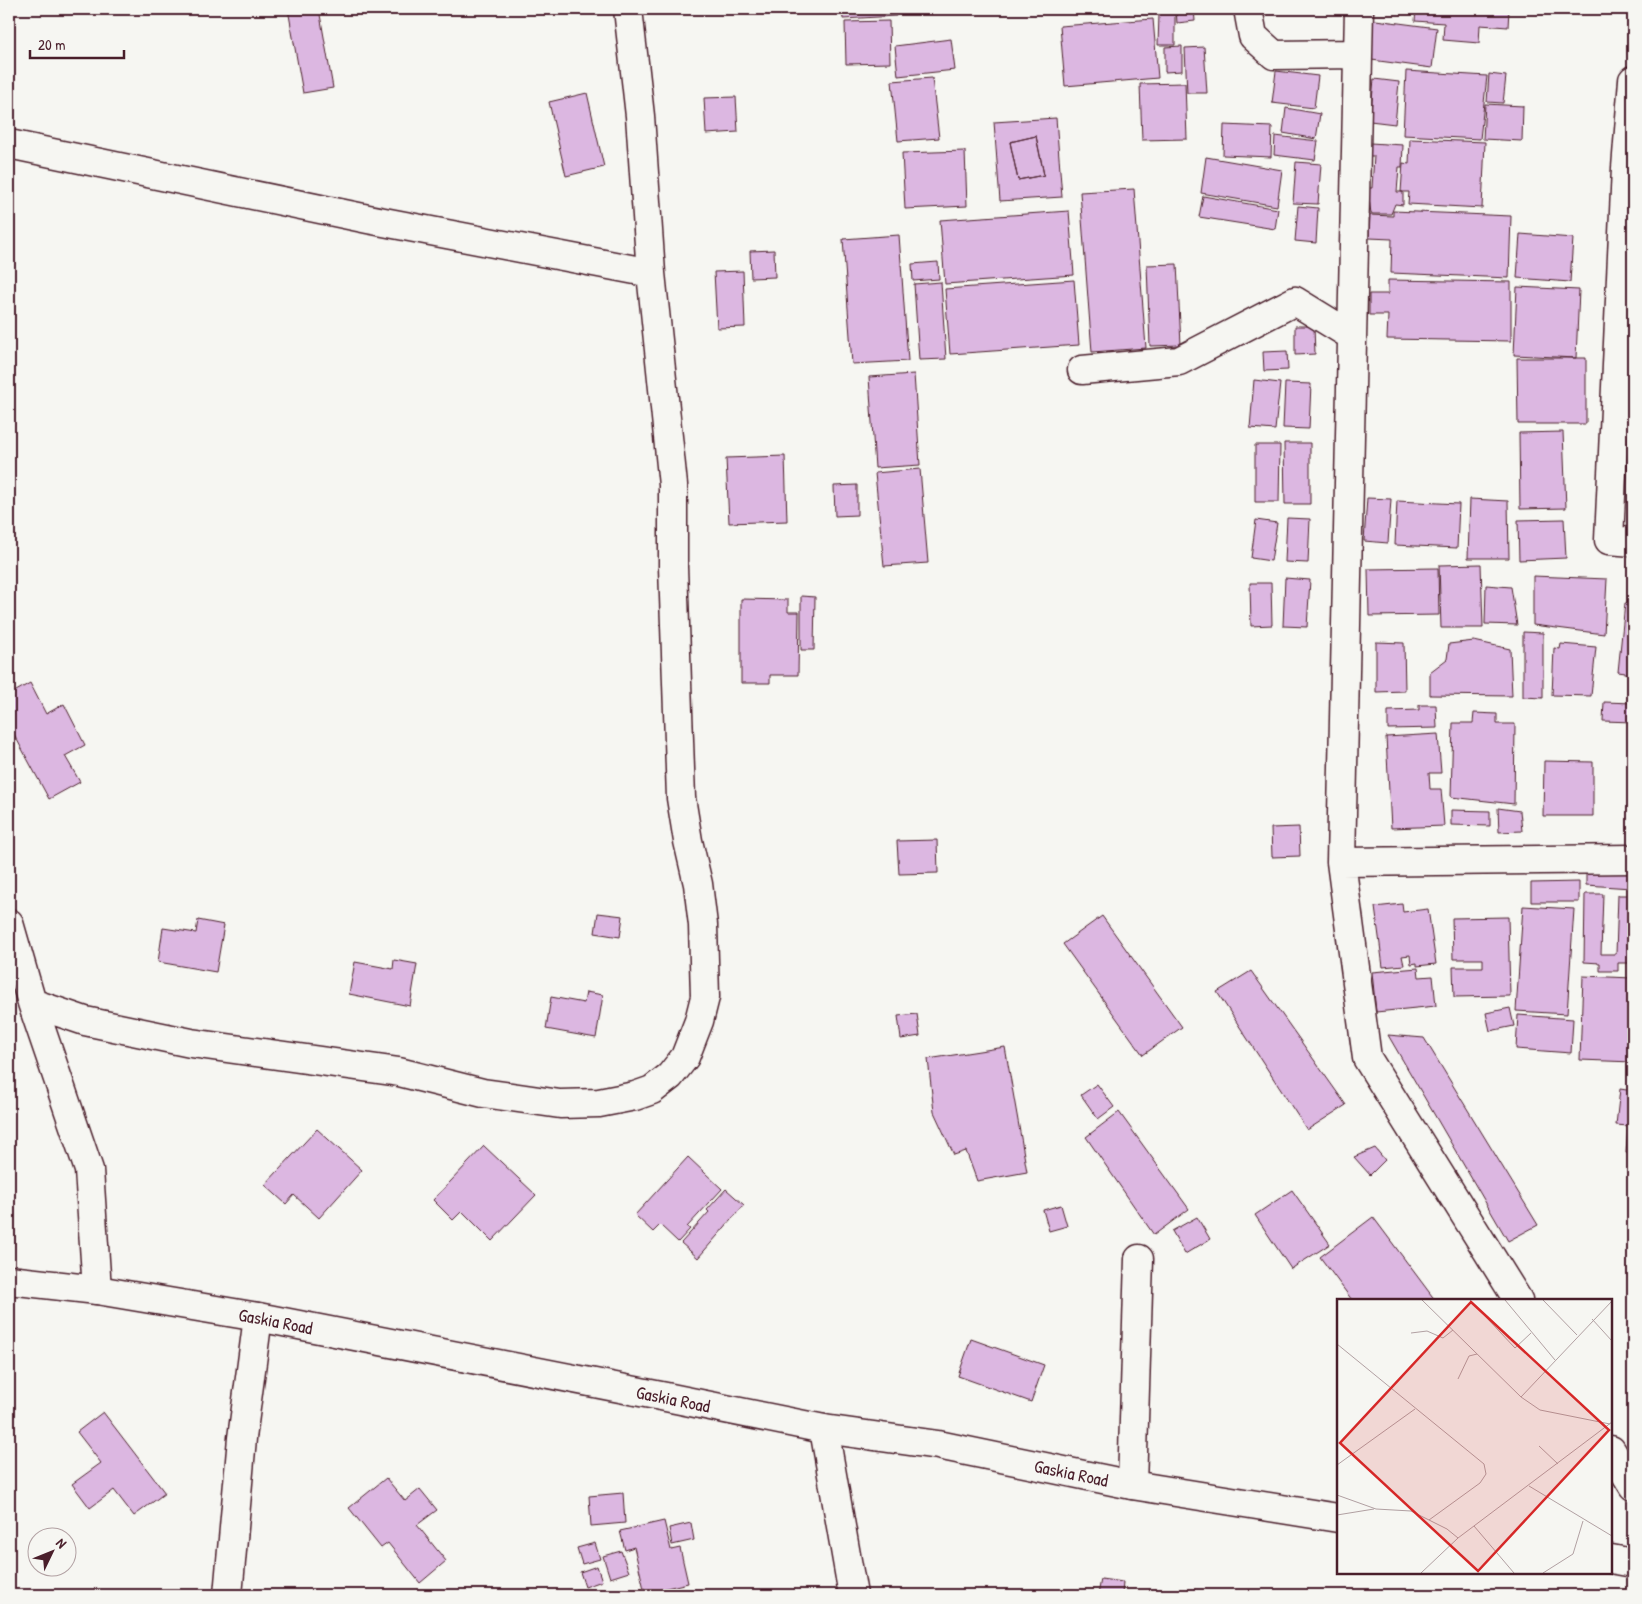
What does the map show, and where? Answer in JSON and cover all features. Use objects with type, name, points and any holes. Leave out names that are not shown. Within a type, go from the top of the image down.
[{"type":"street","points":[[32,1003],[85,1021],[192,1043],[399,1072],[483,1093],[560,1104],[599,1103],[635,1096],[652,1090],[670,1076],[685,1057],[699,1021],[705,997],[703,926],[698,884],[681,798],[672,484],[651,273],[640,116],[628,9]]},
{"type":"street","points":[[1248,9],[1253,36],[1274,55],[1358,54]]},
{"type":"street","points":[[1359,9],[1341,862],[1367,1058],[1517,1299]]},
{"type":"street","points":[[1633,80],[1626,168],[1609,540],[1633,542]]},
{"type":"street","points":[[9,144],[368,219],[651,273]]},
{"type":"street","points":[[1082,370],[1179,361],[1294,301],[1352,336]]},
{"type":"street","points":[[1341,862],[1633,859]]},
{"type":"street","points":[[9,924],[32,1003],[89,1170],[97,1290]]},
{"type":"street","points":[[1132,1485],[1138,1259]]},
{"type":"street","name":"Gaskia Road","points":[[9,1280],[97,1290],[258,1317],[666,1396],[824,1429],[938,1445],[1132,1485],[1337,1518]]},
{"type":"street","points":[[228,1595],[242,1438],[258,1317]]},
{"type":"street","points":[[824,1429],[853,1595]]},
{"type":"street","points":[[1612,1452],[1633,1486]]},
{"type":"street","points":[[1612,1559],[1633,1563]]},
{"type":"building","points":[[288,9],[319,9],[333,88],[303,93]]},
{"type":"building","points":[[842,9],[895,9],[896,16],[843,19]]},
{"type":"building","points":[[1176,9],[1194,9],[1195,21],[1177,23]]},
{"type":"building","points":[[1416,9],[1509,9],[1508,27],[1480,25],[1479,43],[1443,40],[1444,23],[1415,21]]},
{"type":"building","points":[[1159,14],[1175,14],[1175,45],[1158,45]]},
{"type":"building","points":[[1153,19],[1158,78],[1065,86],[1060,26]]},
{"type":"building","points":[[1368,19],[1437,28],[1432,68],[1364,59]]},
{"type":"building","points":[[889,21],[890,63],[846,64],[845,22]]},
{"type":"building","points":[[951,39],[955,70],[898,76],[895,46]]},
{"type":"building","points":[[1182,46],[1182,71],[1165,72],[1165,47]]},
{"type":"building","points":[[1204,47],[1207,93],[1187,93],[1185,48]]},
{"type":"building","points":[[1276,71],[1318,76],[1314,108],[1272,103]]},
{"type":"building","points":[[1406,71],[1487,76],[1480,139],[1403,135]]},
{"type":"building","points":[[1489,74],[1506,76],[1503,103],[1487,102]]},
{"type":"building","points":[[932,78],[939,138],[898,141],[892,81]]},
{"type":"building","points":[[1374,79],[1399,82],[1395,124],[1370,121]]},
{"type":"building","points":[[1185,83],[1187,139],[1142,140],[1140,84]]},
{"type":"building","points":[[587,93],[604,167],[566,176],[549,102]]},
{"type":"building","points":[[736,97],[738,132],[706,134],[704,98]]},
{"type":"building","points":[[1485,104],[1523,106],[1522,141],[1483,139]]},
{"type":"building","points":[[1286,108],[1320,114],[1316,139],[1283,133]]},
{"type":"building","points":[[1056,118],[1062,197],[1000,201],[994,122]],"holes":[[[1036,136],[1044,175],[1018,180],[1010,142]]]},
{"type":"building","points":[[1224,125],[1272,127],[1271,157],[1223,155]]},
{"type":"building","points":[[1036,136],[1044,175],[1018,180],[1010,142]]},
{"type":"building","points":[[1275,136],[1318,141],[1315,160],[1274,155]]},
{"type":"building","points":[[1410,139],[1485,142],[1482,208],[1408,204],[1409,192],[1401,192],[1403,163],[1409,164]]},
{"type":"building","points":[[1370,143],[1403,145],[1402,167],[1399,167],[1397,192],[1403,192],[1403,205],[1395,204],[1391,214],[1371,214],[1368,188],[1372,188],[1374,156],[1369,156]]},
{"type":"building","points":[[965,151],[967,206],[905,209],[902,153]]},
{"type":"building","points":[[1206,157],[1282,170],[1277,206],[1201,193]]},
{"type":"building","points":[[1296,162],[1321,164],[1318,204],[1293,203]]},
{"type":"building","points":[[1134,189],[1146,348],[1092,352],[1080,192]]},
{"type":"building","points":[[1203,196],[1278,209],[1275,229],[1199,217]]},
{"type":"building","points":[[1298,206],[1318,208],[1316,243],[1295,241]]},
{"type":"building","points":[[1069,211],[1074,275],[945,284],[940,220]]},
{"type":"building","points":[[1393,211],[1511,216],[1509,278],[1391,273],[1392,239],[1369,238],[1370,215],[1393,216]]},
{"type":"building","points":[[1520,234],[1573,238],[1570,282],[1517,278]]},
{"type":"building","points":[[899,235],[908,361],[852,364],[843,239]]},
{"type":"building","points":[[774,250],[775,277],[751,278],[750,251]]},
{"type":"building","points":[[938,262],[939,279],[913,281],[912,264]]},
{"type":"building","points":[[1177,264],[1181,345],[1150,346],[1147,265]]},
{"type":"building","points":[[743,271],[745,327],[717,328],[714,272]]},
{"type":"building","points":[[1074,280],[1079,345],[950,354],[945,289]]},
{"type":"building","points":[[1388,280],[1511,282],[1511,341],[1387,339],[1388,315],[1369,315],[1369,294],[1388,294]]},
{"type":"building","points":[[941,282],[946,359],[919,360],[914,284]]},
{"type":"building","points":[[1517,287],[1579,290],[1576,358],[1514,355]]},
{"type":"building","points":[[1295,326],[1314,326],[1315,354],[1295,355]]},
{"type":"building","points":[[1287,351],[1288,370],[1264,371],[1263,352]]},
{"type":"building","points":[[1517,358],[1586,358],[1586,424],[1518,424]]},
{"type":"building","points":[[914,374],[920,465],[875,468],[869,377]]},
{"type":"building","points":[[1254,380],[1280,383],[1275,430],[1250,428]]},
{"type":"building","points":[[1285,383],[1311,384],[1309,429],[1283,428]]},
{"type":"building","points":[[1563,432],[1566,508],[1520,509],[1519,433]]},
{"type":"building","points":[[1284,443],[1310,443],[1310,504],[1285,504]]},
{"type":"building","points":[[1255,445],[1280,445],[1279,502],[1255,502]]},
{"type":"building","points":[[785,456],[787,521],[729,523],[726,458]]},
{"type":"building","points":[[920,469],[928,563],[884,566],[875,473]]},
{"type":"building","points":[[857,485],[857,515],[835,516],[834,486]]},
{"type":"building","points":[[1367,498],[1391,499],[1388,543],[1364,541]]},
{"type":"building","points":[[1470,499],[1508,501],[1509,558],[1468,558]]},
{"type":"building","points":[[1397,501],[1459,504],[1457,548],[1395,545]]},
{"type":"building","points":[[1287,518],[1310,519],[1308,563],[1285,562]]},
{"type":"building","points":[[1564,519],[1566,558],[1519,560],[1518,520]]},
{"type":"building","points":[[1256,520],[1277,523],[1271,561],[1251,558]]},
{"type":"building","points":[[1481,564],[1483,628],[1441,628],[1439,565]]},
{"type":"building","points":[[1438,568],[1439,615],[1369,616],[1368,569]]},
{"type":"building","points":[[1533,576],[1607,579],[1604,634],[1533,625]]},
{"type":"building","points":[[1629,576],[1633,576],[1633,594],[1628,594]]},
{"type":"building","points":[[1285,578],[1310,580],[1307,627],[1283,626]]},
{"type":"building","points":[[1250,583],[1271,583],[1272,625],[1251,626]]},
{"type":"building","points":[[1486,585],[1511,587],[1517,625],[1485,624]]},
{"type":"building","points":[[801,596],[815,597],[814,650],[801,650]]},
{"type":"building","points":[[741,599],[788,600],[788,612],[799,612],[798,675],[770,675],[770,683],[741,683]]},
{"type":"building","points":[[1625,603],[1633,604],[1633,674],[1618,672]]},
{"type":"building","points":[[1523,632],[1543,633],[1543,698],[1523,697]]},
{"type":"building","points":[[1474,641],[1510,649],[1512,696],[1430,695],[1430,672],[1447,659],[1449,644]]},
{"type":"building","points":[[1376,642],[1404,643],[1405,691],[1376,692]]},
{"type":"building","points":[[1561,644],[1596,647],[1591,696],[1552,695],[1554,648],[1560,649]]},
{"type":"building","points":[[30,683],[46,714],[64,704],[85,745],[65,756],[80,782],[49,799],[9,725],[9,695]]},
{"type":"building","points":[[1604,702],[1633,703],[1633,722],[1603,721]]},
{"type":"building","points":[[1419,705],[1436,705],[1437,728],[1388,729],[1388,711],[1419,710]]},
{"type":"building","points":[[1474,713],[1497,714],[1497,724],[1515,724],[1514,804],[1451,797],[1453,723],[1473,723]]},
{"type":"building","points":[[1438,734],[1441,773],[1429,773],[1430,789],[1441,789],[1444,826],[1391,828],[1386,737]]},
{"type":"building","points":[[1544,761],[1593,762],[1593,816],[1543,816]]},
{"type":"building","points":[[1498,808],[1520,811],[1522,831],[1499,832]]},
{"type":"building","points":[[1451,810],[1490,811],[1490,826],[1451,825]]},
{"type":"building","points":[[1299,827],[1300,856],[1272,857],[1271,828]]},
{"type":"building","points":[[937,840],[938,873],[899,874],[897,841]]},
{"type":"building","points":[[1586,870],[1632,873],[1631,888],[1586,885]]},
{"type":"building","points":[[1579,882],[1579,902],[1531,902],[1531,883]]},
{"type":"building","points":[[1585,894],[1603,894],[1601,954],[1616,954],[1618,895],[1633,895],[1633,963],[1618,963],[1618,971],[1600,971],[1600,963],[1584,962]]},
{"type":"building","points":[[1402,904],[1403,912],[1428,909],[1436,964],[1417,966],[1417,963],[1411,964],[1410,955],[1402,956],[1404,965],[1383,967],[1375,907]]},
{"type":"building","points":[[1523,906],[1574,909],[1567,1014],[1516,1011]]},
{"type":"building","points":[[598,913],[623,916],[620,937],[595,933]]},
{"type":"building","points":[[1102,916],[1182,1027],[1143,1055],[1063,944]]},
{"type":"building","points":[[1508,917],[1510,996],[1454,997],[1453,967],[1483,967],[1483,959],[1453,959],[1452,918]]},
{"type":"building","points":[[198,920],[224,925],[216,972],[158,962],[163,928],[196,933]]},
{"type":"building","points":[[394,960],[417,964],[410,1006],[349,994],[355,962],[393,969]]},
{"type":"building","points":[[1418,968],[1419,977],[1433,976],[1436,1006],[1376,1012],[1372,972]]},
{"type":"building","points":[[1251,971],[1346,1105],[1307,1130],[1217,992]]},
{"type":"building","points":[[1583,976],[1633,978],[1633,1062],[1580,1060]]},
{"type":"building","points":[[586,992],[603,995],[596,1038],[546,1029],[551,997],[584,1003]]},
{"type":"building","points":[[1510,1008],[1514,1026],[1490,1031],[1486,1013]]},
{"type":"building","points":[[917,1014],[920,1036],[901,1039],[898,1016]]},
{"type":"building","points":[[1518,1015],[1573,1019],[1571,1053],[1516,1049]]},
{"type":"building","points":[[1388,1035],[1424,1038],[1538,1225],[1508,1241]]},
{"type":"building","points":[[1005,1047],[1027,1172],[977,1181],[966,1151],[954,1155],[934,1112],[928,1059]]},
{"type":"building","points":[[1097,1084],[1114,1107],[1098,1119],[1081,1095]]},
{"type":"building","points":[[1620,1089],[1633,1091],[1633,1154],[1626,1153],[1628,1126],[1616,1125]]},
{"type":"building","points":[[1119,1112],[1189,1209],[1154,1235],[1086,1137]]},
{"type":"building","points":[[317,1129],[362,1170],[319,1218],[294,1195],[286,1204],[265,1185]]},
{"type":"building","points":[[484,1146],[536,1195],[492,1241],[462,1211],[453,1220],[433,1200]]},
{"type":"building","points":[[1375,1148],[1385,1160],[1370,1175],[1354,1157]]},
{"type":"building","points":[[688,1157],[722,1189],[687,1227],[690,1229],[678,1242],[660,1225],[653,1232],[635,1215]]},
{"type":"building","points":[[726,1189],[744,1205],[698,1258],[681,1243],[709,1212],[707,1210]]},
{"type":"building","points":[[1292,1190],[1330,1244],[1291,1269],[1255,1215]]},
{"type":"building","points":[[1061,1205],[1067,1226],[1049,1231],[1043,1210]]},
{"type":"building","points":[[1197,1217],[1210,1239],[1185,1254],[1172,1231]]},
{"type":"building","points":[[1373,1217],[1434,1299],[1351,1299],[1320,1257]]},
{"type":"building","points":[[971,1339],[1044,1365],[1031,1402],[958,1376]]},
{"type":"building","points":[[103,1412],[165,1493],[134,1516],[114,1490],[90,1508],[72,1484],[101,1463],[77,1432]]},
{"type":"building","points":[[386,1478],[405,1501],[420,1489],[437,1510],[417,1525],[446,1561],[420,1583],[388,1543],[381,1548],[349,1508]]},
{"type":"building","points":[[623,1493],[625,1523],[591,1526],[589,1496]]},
{"type":"building","points":[[664,1521],[671,1550],[680,1548],[688,1583],[645,1593],[634,1547],[625,1550],[620,1531]]},
{"type":"building","points":[[691,1523],[694,1540],[672,1545],[669,1528]]},
{"type":"building","points":[[595,1543],[600,1559],[582,1564],[577,1548]]},
{"type":"building","points":[[621,1551],[629,1572],[610,1578],[603,1556]]},
{"type":"building","points":[[597,1566],[602,1581],[585,1587],[580,1572]]},
{"type":"building","points":[[1101,1579],[1123,1582],[1122,1595],[1098,1595]]},
{"type":"building","points":[[1183,1589],[1215,1593],[1215,1595],[1182,1595]]}]
